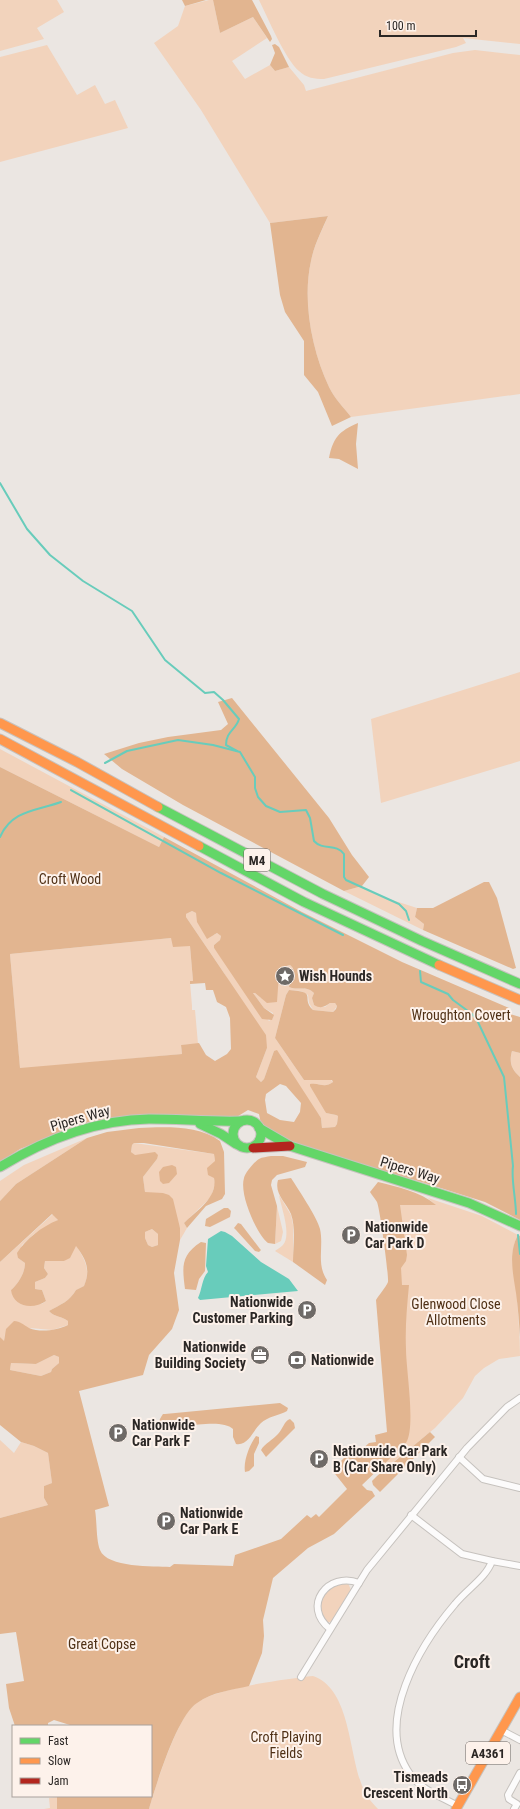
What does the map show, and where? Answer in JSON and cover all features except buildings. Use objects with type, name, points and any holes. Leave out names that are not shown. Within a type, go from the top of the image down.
[{"type":"main road","name":"M4","points":[[0,723],[78,762],[247,855],[322,894],[437,948],[520,984]]},
{"type":"main road","name":"M4","points":[[0,739],[73,776],[305,902],[419,956],[520,1000]]},
{"type":"main road","name":"Pipers Way","points":[[0,1167],[51,1139],[72,1131],[117,1121],[148,1119],[197,1122],[241,1121]]},
{"type":"main road","points":[[245,1119],[250,1120],[255,1122],[259,1128],[259,1140],[253,1148],[245,1149],[236,1144],[234,1133],[241,1121],[245,1119]]},
{"type":"main road","name":"Pipers Way","points":[[197,1122],[221,1134],[236,1144]]},
{"type":"main road","name":"Pipers Way","points":[[259,1128],[290,1146],[469,1203],[520,1226]]},
{"type":"main road","name":"Pipers Way","points":[[253,1148],[290,1146]]},
{"type":"main road","name":"A4361","points":[[457,1808],[520,1697]]},
{"type":"street","points":[[301,1677],[375,1559],[459,1457],[506,1406],[520,1398]]},
{"type":"street","points":[[459,1457],[483,1479],[520,1488]]},
{"type":"street","points":[[411,1515],[462,1554],[520,1566]]},
{"type":"street","points":[[457,1808],[418,1783],[410,1774],[403,1762],[399,1748],[396,1726],[404,1689],[420,1653],[449,1610],[468,1588],[485,1575],[492,1561]]},
{"type":"street","points":[[330,1629],[321,1621],[318,1615],[318,1604],[321,1594],[331,1584],[337,1582],[345,1580],[359,1583]]},
{"type":"street","points":[[501,1730],[520,1740]]},
{"type":"street","points":[[517,1806],[509,1799],[508,1795],[520,1773]]},
{"type":"green space","points":[[0,0],[57,0],[64,12],[37,28],[44,39],[0,51]]},
{"type":"green space","points":[[182,0],[206,0],[185,6]]},
{"type":"green space","points":[[213,0],[220,33],[253,17],[267,38],[232,61],[245,79],[270,65],[275,71],[289,67],[304,85],[306,91],[453,53],[475,50],[520,55],[520,394],[351,417],[339,403],[329,387],[318,358],[313,342],[308,309],[308,276],[312,255],[328,216],[270,223],[201,110],[154,43],[178,26],[185,6]]},
{"type":"green space","points":[[213,0],[252,0],[271,36],[272,39],[270,42],[253,17],[220,33]]},
{"type":"green space","points":[[259,0],[520,0],[520,44],[463,38],[466,43],[456,47],[324,79],[308,77],[299,71],[288,57]]},
{"type":"green space","points":[[275,44],[279,47],[289,67],[275,71],[270,65],[275,53],[272,45]]},
{"type":"green space","points":[[47,45],[77,95],[95,85],[105,104],[115,100],[128,128],[0,162],[0,57]]},
{"type":"green space","points":[[328,216],[312,255],[308,276],[308,309],[313,342],[323,373],[329,387],[339,403],[351,417],[332,426],[318,392],[304,375],[304,341],[285,312],[280,295],[270,223]]},
{"type":"green space","points":[[358,423],[356,444],[358,469],[339,459],[329,458],[335,440],[338,436],[346,429]]},
{"type":"green space","points":[[520,672],[520,761],[381,803],[371,719]]},
{"type":"green space","points":[[232,698],[329,818],[352,855],[369,877],[362,886],[344,891],[183,805],[122,769],[104,754],[139,743],[168,737],[221,730],[228,724],[218,702]]},
{"type":"green space","points":[[0,749],[164,837],[159,847],[0,767]]},
{"type":"green space","name":"Croft Wood","points":[[0,767],[159,847],[164,837],[302,912],[402,962],[509,1008],[510,1014],[520,1017],[520,1053],[512,1051],[511,1059],[513,1068],[520,1077],[520,1220],[485,1202],[327,1155],[282,1138],[261,1124],[259,1114],[248,1110],[235,1118],[163,1114],[91,1121],[20,1149],[0,1162]],"holes":[[[192,911],[196,913],[197,922],[207,939],[217,933],[221,936],[220,940],[214,945],[214,948],[262,1019],[272,1020],[274,1015],[264,1008],[253,993],[267,1003],[277,1002],[279,974],[283,967],[290,965],[294,974],[289,987],[308,989],[314,993],[312,998],[314,1005],[316,1006],[322,1007],[330,1003],[335,1003],[337,1006],[333,1012],[313,1010],[309,1006],[307,996],[304,992],[289,990],[286,995],[275,1038],[304,1080],[332,1080],[333,1082],[327,1085],[310,1084],[310,1086],[326,1113],[338,1116],[335,1127],[322,1128],[321,1118],[277,1050],[274,1051],[264,1079],[261,1082],[256,1077],[267,1048],[266,1035],[186,917],[186,914]],[[171,938],[173,947],[190,946],[193,981],[190,981],[190,984],[205,983],[206,990],[213,990],[217,1002],[226,1007],[230,1018],[231,1049],[227,1054],[215,1061],[206,1055],[199,1043],[181,1045],[182,1054],[20,1068],[10,954]],[[280,1084],[286,1086],[301,1103],[300,1112],[294,1122],[280,1120],[267,1113],[265,1100],[266,1094]]]},
{"type":"green space","name":"Wroughton Covert","points":[[484,882],[489,882],[497,898],[516,968],[513,969],[423,930],[424,924],[415,917],[417,908],[433,908]]},
{"type":"green space","points":[[362,886],[383,897],[417,908],[415,917],[424,924],[423,930],[344,891]]},
{"type":"green space","points":[[192,911],[196,913],[198,918],[214,935],[217,933],[221,936],[220,940],[214,945],[214,948],[269,1021],[273,1018],[273,1013],[264,1008],[253,993],[261,998],[280,981],[279,974],[283,967],[290,965],[293,972],[289,987],[308,989],[314,993],[312,998],[314,1005],[325,1007],[330,1003],[335,1003],[337,1006],[333,1012],[313,1010],[309,1003],[308,995],[301,991],[289,990],[286,995],[275,1038],[304,1080],[331,1080],[333,1082],[326,1085],[318,1084],[326,1113],[338,1116],[335,1127],[322,1128],[321,1118],[274,1051],[264,1079],[261,1082],[256,1077],[267,1048],[224,973],[186,917],[186,914]]},
{"type":"green space","points":[[171,938],[190,946],[193,981],[190,982],[192,1010],[195,1010],[198,1044],[181,1045],[182,1054],[20,1069],[10,954]]},
{"type":"green space","points":[[512,1051],[520,1053],[520,1077],[512,1065]]},
{"type":"green space","name":"Great Copse","points":[[139,1128],[181,1128],[202,1132],[220,1141],[224,1152],[225,1194],[222,1199],[206,1206],[187,1228],[184,1223],[205,1204],[213,1192],[214,1178],[208,1175],[207,1168],[215,1161],[214,1154],[144,1143],[134,1143],[132,1145],[131,1152],[135,1155],[155,1152],[158,1155],[157,1159],[143,1177],[145,1192],[163,1193],[169,1195],[173,1199],[180,1228],[180,1240],[174,1273],[179,1310],[172,1329],[149,1355],[143,1375],[79,1391],[109,1506],[95,1510],[99,1546],[104,1556],[121,1563],[143,1566],[170,1567],[174,1564],[233,1566],[235,1555],[281,1539],[307,1515],[311,1518],[316,1514],[319,1517],[347,1489],[332,1470],[353,1449],[358,1453],[369,1443],[376,1442],[375,1435],[387,1432],[376,1300],[387,1284],[388,1277],[377,1202],[370,1192],[378,1182],[416,1193],[430,1200],[436,1205],[400,1205],[407,1255],[406,1261],[401,1268],[402,1285],[409,1285],[406,1317],[406,1358],[410,1398],[410,1425],[406,1443],[362,1485],[367,1490],[372,1491],[375,1496],[334,1534],[308,1548],[273,1578],[263,1620],[264,1636],[262,1653],[249,1686],[209,1696],[189,1710],[168,1752],[149,1809],[57,1809],[57,1797],[152,1797],[152,1725],[70,1725],[54,1720],[48,1723],[48,1725],[15,1725],[9,1708],[6,1684],[24,1681],[16,1632],[0,1634],[0,1518],[48,1505],[44,1498],[44,1486],[52,1483],[48,1453],[34,1446],[21,1442],[0,1425],[0,1337],[4,1341],[6,1329],[14,1321],[20,1322],[34,1330],[44,1331],[68,1325],[68,1321],[49,1311],[71,1297],[76,1290],[84,1286],[87,1270],[85,1260],[76,1246],[70,1258],[64,1261],[45,1261],[44,1268],[48,1274],[45,1278],[35,1282],[35,1289],[42,1290],[46,1301],[41,1304],[30,1306],[24,1305],[15,1300],[11,1290],[21,1278],[25,1263],[18,1258],[17,1253],[34,1234],[58,1220],[52,1214],[0,1262],[0,1201],[16,1184],[87,1138],[107,1132]],"holes":[[[152,1229],[158,1234],[158,1245],[152,1247],[148,1245],[145,1238],[145,1232]],[[54,1355],[59,1357],[59,1363],[52,1369],[51,1372],[41,1376],[10,1370],[11,1363],[36,1364]]]},
{"type":"green space","points":[[87,1138],[16,1184],[0,1201],[0,1181],[24,1165]]},
{"type":"green space","points":[[134,1143],[214,1154],[215,1184],[211,1197],[184,1223],[187,1228],[180,1240],[180,1228],[163,1193],[145,1192],[143,1177],[157,1159],[135,1156],[131,1152],[132,1145]]},
{"type":"green space","points":[[283,1156],[307,1162],[305,1167],[277,1175],[272,1180],[271,1185],[277,1206],[275,1244],[268,1243],[258,1231],[246,1203],[243,1185],[245,1176],[255,1163],[260,1158]]},
{"type":"green space","points":[[172,1165],[176,1167],[177,1174],[169,1183],[163,1184],[160,1181],[159,1172],[163,1167]]},
{"type":"green space","points":[[291,1178],[311,1210],[320,1229],[321,1262],[327,1280],[325,1285],[293,1262],[293,1219],[279,1194],[277,1185],[278,1180]]},
{"type":"green space","points":[[279,1195],[291,1215],[293,1225],[293,1262],[275,1251],[283,1245],[286,1235],[285,1221]]},
{"type":"green space","name":"Glenwood Close Allotments","points":[[428,1198],[482,1216],[518,1235],[512,1258],[517,1296],[520,1356],[499,1359],[484,1368],[475,1376],[463,1398],[435,1428],[387,1467],[381,1462],[399,1440],[400,1204],[435,1205]]},
{"type":"green space","points":[[277,1206],[283,1232],[281,1241],[275,1244]]},
{"type":"green space","points":[[224,1208],[228,1208],[231,1211],[230,1217],[210,1227],[205,1226],[206,1219]]},
{"type":"green space","points":[[53,1214],[58,1220],[34,1234],[22,1245],[18,1258],[25,1263],[24,1271],[19,1281],[11,1290],[42,1304],[46,1301],[42,1290],[35,1289],[35,1282],[45,1278],[48,1274],[44,1268],[45,1261],[64,1261],[76,1245],[82,1255],[87,1270],[84,1286],[76,1290],[71,1297],[64,1302],[49,1311],[68,1321],[68,1325],[52,1330],[30,1328],[5,1334],[4,1342],[0,1337],[0,1262]]},
{"type":"green space","points":[[238,1223],[241,1224],[261,1250],[259,1252],[255,1251],[234,1228]]},
{"type":"green space","points":[[152,1229],[158,1234],[158,1245],[152,1247],[148,1245],[145,1238],[145,1232]]},
{"type":"green space","points":[[518,1235],[520,1236],[520,1337],[512,1263],[513,1249]]},
{"type":"green space","points":[[201,1242],[206,1243],[205,1271],[199,1279],[196,1290],[185,1289],[183,1274],[184,1262],[194,1247]]},
{"type":"green space","points":[[54,1355],[59,1357],[59,1363],[52,1369],[51,1372],[41,1376],[10,1370],[11,1363],[36,1364]]},
{"type":"green space","points":[[280,1403],[288,1408],[287,1411],[264,1421],[258,1426],[248,1440],[240,1444],[236,1444],[233,1437],[233,1429],[219,1424],[198,1424],[168,1429],[160,1429],[159,1427],[159,1421],[163,1414]]},
{"type":"green space","points":[[290,1419],[294,1423],[295,1428],[266,1457],[261,1450],[280,1432],[286,1421]]},
{"type":"green space","points":[[430,1432],[435,1437],[380,1492],[373,1485],[372,1481]]},
{"type":"green space","points":[[256,1436],[259,1437],[259,1443],[254,1454],[254,1466],[249,1471],[245,1472],[245,1463],[251,1443]]},
{"type":"green space","points":[[0,1440],[14,1453],[21,1442],[34,1446],[48,1453],[52,1483],[44,1486],[44,1498],[48,1505],[0,1518]]},
{"type":"green space","points":[[348,1583],[351,1590],[333,1621],[326,1623],[321,1608],[324,1596],[333,1588]]},
{"type":"green space","name":"Croft Playing Fields","points":[[313,1676],[326,1684],[336,1696],[343,1710],[360,1778],[366,1794],[378,1809],[149,1809],[174,1737],[188,1712],[195,1704],[204,1698],[234,1689],[269,1682]]},
{"type":"green space","points":[[57,1797],[57,1809],[44,1809],[50,1808],[49,1798]]},
{"type":"water","points":[[221,1231],[232,1236],[261,1262],[289,1279],[298,1291],[200,1300],[198,1298],[204,1277],[208,1272],[206,1266],[208,1239]]},
{"type":"waterway","points":[[0,483],[27,529],[50,555],[83,581],[132,611],[165,660],[205,693],[214,692],[223,700],[239,719],[238,723],[226,740],[226,745],[237,751]]},
{"type":"waterway","points":[[105,763],[127,751],[178,740],[213,745],[240,752],[255,777],[255,788],[258,797],[266,806],[280,812],[306,810],[310,818],[314,841],[321,846],[337,849],[344,854],[344,877],[346,880],[399,904],[406,911],[409,920]]},
{"type":"waterway","points":[[71,790],[221,873],[343,935]]},
{"type":"waterway","points":[[0,837],[5,828],[18,816],[61,802]]},
{"type":"waterway","points":[[420,971],[421,982],[448,994],[477,1020],[504,1077],[516,1214]]},
{"type":"waterway","points":[[518,1235],[520,1254]]},
{"type":"traffic: fast","points":[[158,807],[323,894],[422,941],[520,984]]},
{"type":"traffic: fast","points":[[199,846],[304,902],[439,965]]},
{"type":"traffic: fast","points":[[0,1167],[53,1140],[90,1127],[109,1123],[149,1119],[241,1121]]},
{"type":"traffic: fast","points":[[247,1120],[257,1124],[261,1134],[257,1144],[247,1148],[237,1144],[233,1134],[237,1124],[247,1120]]},
{"type":"traffic: fast","points":[[200,1124],[221,1134],[236,1144]]},
{"type":"traffic: fast","points":[[259,1128],[290,1146],[469,1203],[520,1226]]},
{"type":"traffic: slow","points":[[0,723],[77,762],[158,807]]},
{"type":"traffic: slow","points":[[0,739],[199,846]]},
{"type":"traffic: slow","points":[[439,965],[520,1000]]},
{"type":"traffic: slow","points":[[456,1809],[520,1697]]},
{"type":"traffic: jam","points":[[253,1148],[290,1146]]},
{"type":"place","name":"Wish Hounds","points":[[285,976]]},
{"type":"place","name":"Nationwide Car Park D","points":[[351,1235]]},
{"type":"place","name":"Nationwide Customer Parking","points":[[307,1310]]},
{"type":"place","name":"Nationwide Building Society","points":[[260,1355]]},
{"type":"place","name":"Nationwide","points":[[297,1360]]},
{"type":"place","name":"Nationwide Car Park F","points":[[118,1433]]},
{"type":"place","name":"Nationwide Car Park B (Car Share Only)","points":[[319,1459]]},
{"type":"place","name":"Nationwide Car Park E","points":[[166,1521]]},
{"type":"place","name":"Tismeads Crescent North","points":[[462,1785]]},
{"type":"district","name":"Croft","points":[[472,1661]]}]
